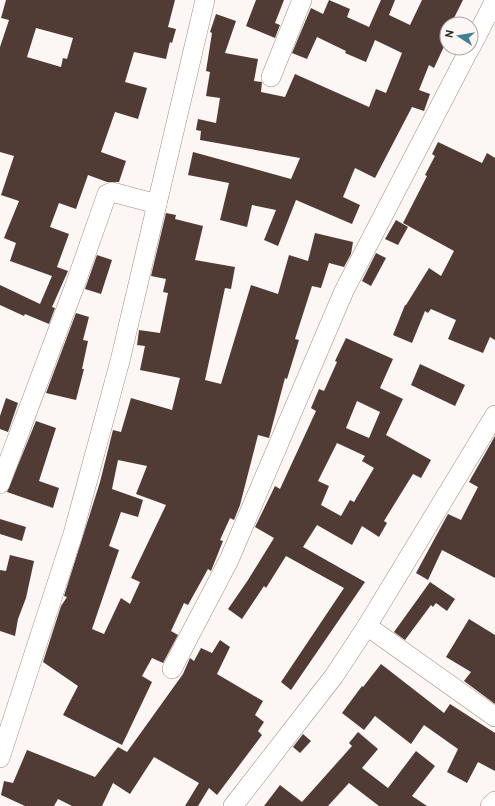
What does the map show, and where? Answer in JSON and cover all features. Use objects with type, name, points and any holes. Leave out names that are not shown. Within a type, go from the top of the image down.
[{"type":"street","points":[[0,758],[73,534],[120,361],[205,0]]},
{"type":"street","points":[[270,77],[302,0]]},
{"type":"street","points":[[479,31],[495,0]]},
{"type":"street","points":[[172,670],[229,560],[344,291],[466,56]]},
{"type":"street","points":[[0,484],[75,285],[107,194],[112,192],[157,204]]},
{"type":"street","points":[[233,806],[334,676],[367,626],[495,415]]},
{"type":"street","points":[[367,626],[495,717]]},
{"type":"street","points":[[490,806],[495,801]]},
{"type":"building","points":[[6,0],[175,0],[168,27],[176,29],[172,43],[170,42],[166,59],[134,52],[125,82],[147,88],[138,119],[115,112],[101,152],[126,161],[119,182],[107,182],[88,175],[76,209],[59,203],[50,227],[69,234],[57,267],[68,271],[52,307],[55,308],[49,324],[25,314],[24,316],[0,305],[0,285],[40,304],[52,276],[10,261],[16,243],[4,238],[19,201],[1,195],[14,156],[0,152],[0,47],[9,20],[1,18]],"holes":[[[36,28],[73,38],[67,59],[63,58],[61,67],[27,57]]]},
{"type":"building","points":[[256,0],[284,0],[275,23],[280,25],[275,38],[246,26]]},
{"type":"building","points":[[329,0],[350,9],[347,17],[369,27],[381,0],[395,0],[389,15],[410,25],[422,0],[463,0],[455,16],[439,16],[440,56],[434,68],[429,65],[419,90],[430,94],[424,111],[412,107],[375,178],[355,168],[343,197],[360,205],[352,224],[296,200],[278,246],[264,240],[276,210],[252,205],[247,227],[220,220],[229,183],[188,175],[193,152],[291,179],[300,158],[200,140],[201,131],[196,130],[198,119],[216,123],[220,98],[206,96],[210,72],[206,71],[212,33],[210,32],[216,14],[236,21],[225,53],[258,59],[254,81],[262,82],[261,92],[285,97],[295,74],[369,107],[376,89],[386,93],[402,53],[375,40],[366,62],[345,53],[346,51],[317,37],[307,59],[292,53],[311,8],[323,14]]},
{"type":"building","points":[[438,142],[482,163],[487,153],[495,158],[495,340],[490,337],[483,353],[448,339],[456,320],[431,309],[428,313],[425,311],[412,343],[393,335],[405,305],[429,268],[441,276],[454,251],[403,223],[427,176],[425,175],[435,156],[432,154]]},
{"type":"building","points":[[166,213],[176,215],[175,219],[203,226],[195,260],[235,267],[231,289],[225,288],[205,380],[221,384],[251,285],[278,294],[289,255],[308,261],[315,233],[353,242],[351,254],[344,267],[329,263],[321,288],[312,286],[295,339],[299,340],[287,379],[285,378],[269,438],[258,435],[240,505],[234,520],[230,518],[220,540],[223,541],[211,571],[208,569],[188,605],[184,603],[171,631],[178,635],[163,663],[152,658],[142,676],[152,682],[122,745],[63,715],[78,686],[43,662],[61,606],[67,597],[64,596],[100,482],[113,430],[121,432],[131,398],[172,410],[180,378],[140,370],[145,346],[137,345],[139,330],[160,333],[168,293],[163,292],[166,279],[151,276]],"holes":[[[118,460],[147,466],[136,494],[166,505],[131,578],[140,582],[130,604],[121,598],[104,634],[92,629],[119,550],[109,546],[121,512],[138,517],[143,500],[112,489]]]},
{"type":"building","points":[[396,220],[408,227],[398,245],[385,239]]},
{"type":"building","points":[[376,253],[386,258],[371,286],[362,281]]},
{"type":"building","points":[[97,255],[112,260],[101,294],[85,289]]},
{"type":"building","points":[[76,313],[89,317],[83,340],[88,341],[82,369],[84,369],[76,400],[46,393]]},
{"type":"building","points":[[346,338],[393,359],[380,388],[403,399],[386,435],[431,460],[421,478],[413,474],[384,521],[387,523],[379,537],[362,526],[352,545],[317,525],[303,547],[365,582],[291,690],[281,682],[344,588],[286,556],[266,588],[264,586],[242,619],[228,609],[274,538],[255,527],[275,486],[280,489],[316,411],[311,408],[319,389],[324,391],[337,362],[335,361]],"holes":[[[357,401],[380,412],[369,438],[346,428]],[[337,443],[365,456],[362,461],[374,468],[354,502],[350,500],[341,516],[321,505],[329,486],[318,481]]]},
{"type":"building","points":[[420,364],[465,385],[455,406],[411,385]]},
{"type":"building","points":[[6,398],[18,403],[8,432],[0,429],[0,416]]},
{"type":"building","points":[[36,421],[56,428],[39,481],[59,488],[53,508],[7,492]]},
{"type":"building","points":[[495,436],[495,578],[442,550],[428,580],[416,573],[448,514],[461,520],[478,487],[469,482]]},
{"type":"building","points":[[0,519],[26,527],[22,541],[0,534]]},
{"type":"building","points":[[10,555],[34,561],[26,598],[18,619],[15,636],[0,631],[0,570],[6,571]]},
{"type":"building","points":[[430,582],[455,599],[447,611],[436,603],[433,607],[431,605],[405,640],[394,632]]},
{"type":"building","points":[[469,619],[495,635],[495,704],[464,681],[471,672],[446,657]]},
{"type":"building","points":[[220,640],[230,647],[217,674],[263,701],[255,715],[264,722],[258,731],[262,735],[217,795],[209,788],[198,806],[185,806],[199,783],[154,757],[130,794],[113,783],[102,806],[72,806],[58,799],[54,806],[25,806],[1,795],[4,781],[13,783],[27,750],[95,777],[118,747],[127,752],[183,674],[190,658],[194,661],[201,648],[212,653]]},
{"type":"building","points":[[381,664],[444,713],[450,704],[495,733],[495,771],[478,762],[467,783],[447,772],[458,749],[424,725],[411,744],[375,716],[364,730],[342,713]]},
{"type":"building","points":[[358,732],[378,749],[362,768],[388,788],[416,751],[435,766],[412,796],[427,806],[379,806],[349,783],[328,806],[264,806],[280,785],[302,802],[352,746],[349,743]]},
{"type":"building","points":[[303,734],[311,741],[300,753],[293,747]]}]
